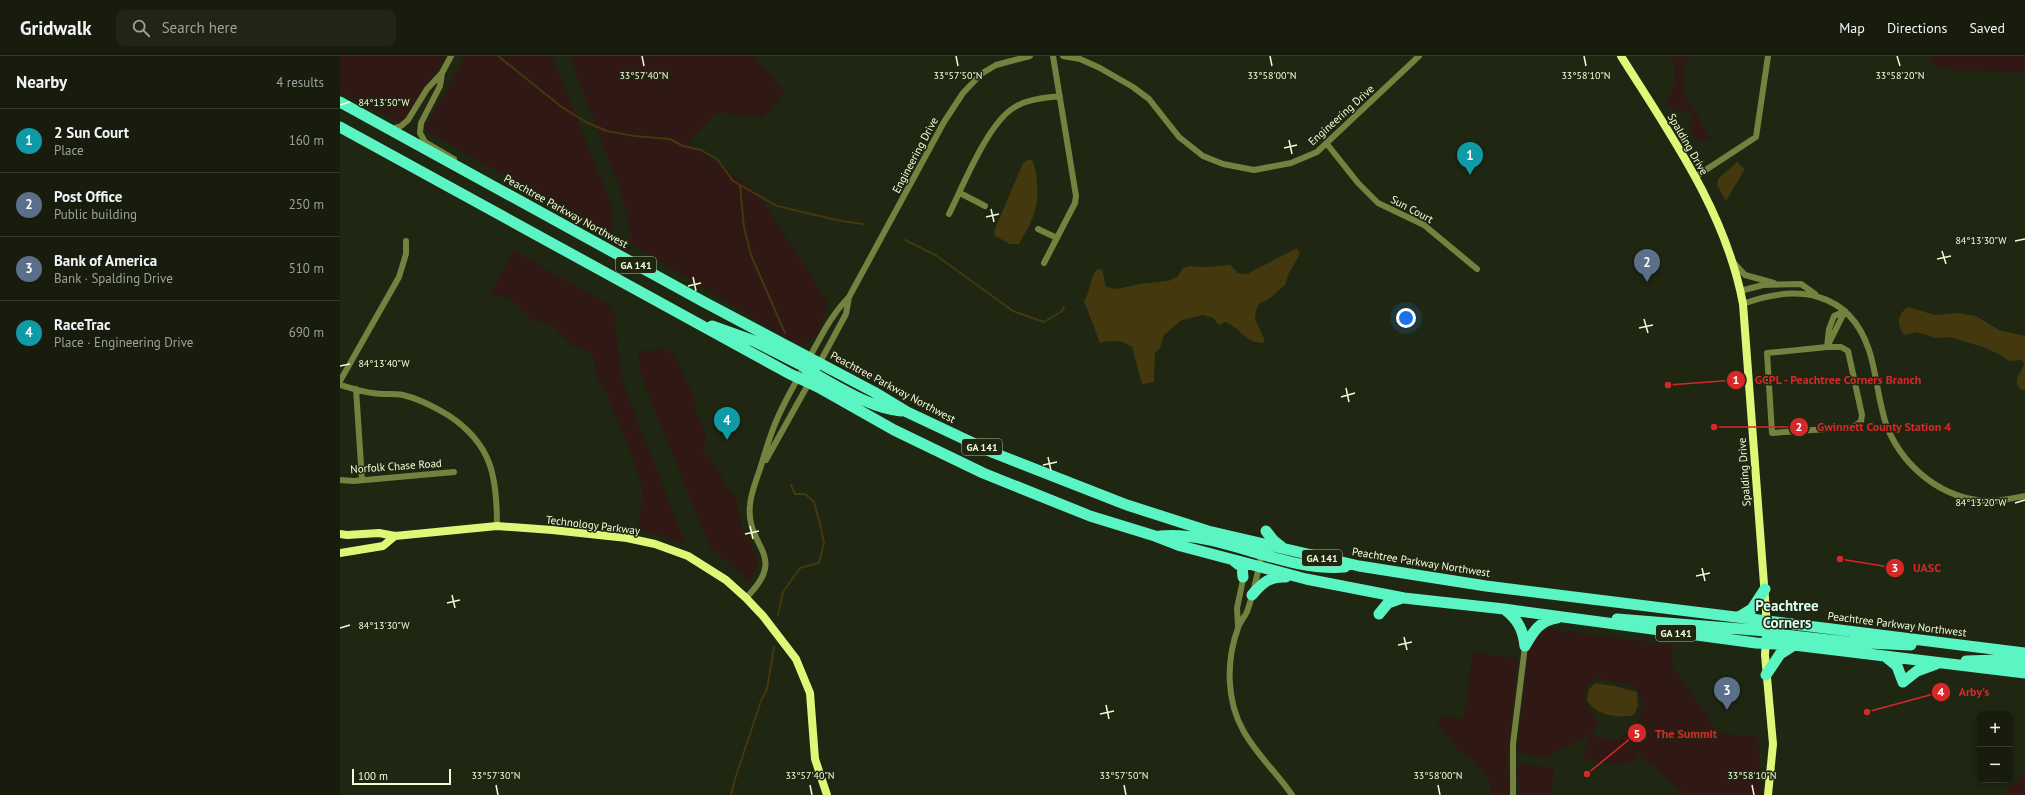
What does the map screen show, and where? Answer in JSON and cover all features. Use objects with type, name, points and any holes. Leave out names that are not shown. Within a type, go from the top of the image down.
[{"type":"highway","name":"Peachtree Parkway Northwest","points":[[340,102],[389,130],[468,170],[663,279],[809,370],[894,430],[982,472],[1090,516],[1155,536],[1181,546],[1306,579],[1404,598],[1504,609],[1587,621],[1931,641],[2025,653]]},
{"type":"highway","name":"Peachtree Parkway Northwest","points":[[342,129],[701,324],[907,412],[994,453],[1127,505],[1257,548],[1285,550],[1359,566],[1486,586],[1739,617],[1794,645],[2025,673]]},
{"type":"highway","points":[[1266,531],[1273,540],[1285,550]]},
{"type":"highway","points":[[1155,536],[1189,536],[1257,548],[1322,568],[1359,566]]},
{"type":"highway","points":[[1231,560],[1242,567],[1244,577]]},
{"type":"highway","points":[[1252,596],[1264,582],[1271,578],[1283,577],[1306,579]]},
{"type":"highway","points":[[1739,617],[1752,609],[1765,589]]},
{"type":"highway","points":[[1363,591],[1374,601],[1379,614],[1388,603],[1398,598],[1404,598]]},
{"type":"highway","points":[[1504,609],[1513,616],[1520,626],[1525,646]]},
{"type":"highway","points":[[1525,646],[1535,629],[1541,624],[1552,618],[1560,617]]},
{"type":"highway","points":[[1766,675],[1780,654],[1794,645]]},
{"type":"highway","points":[[1886,656],[1897,666],[1904,682],[1917,671],[1943,663],[1990,660],[2025,663]]},
{"type":"main road","name":"Spalding Drive","points":[[1621,56],[1695,177],[1721,230],[1733,262],[1743,304],[1765,589],[1766,675],[1773,744],[1768,795]]},
{"type":"main road","name":"Technology Parkway","points":[[340,534],[379,533],[395,536],[496,526],[608,535],[654,544],[688,556],[726,580],[746,598],[788,648],[804,676],[810,693],[815,759],[827,795]]},
{"type":"main road","name":"Technology Parkway","points":[[340,554],[383,546],[395,536]]},
{"type":"street","points":[[389,130],[401,126],[408,120],[427,89],[442,73],[451,56]]},
{"type":"street","name":"Engineering Drive","points":[[746,598],[765,575],[765,554],[751,525],[750,513],[752,492],[773,429],[809,370],[846,314],[849,297],[944,122],[963,93],[981,74],[996,65],[1030,56]]},
{"type":"street","points":[[1044,263],[1075,203],[1076,196],[1053,56]]},
{"type":"street","name":"Engineering Drive","points":[[1063,56],[1080,59],[1100,68],[1133,87],[1149,99],[1179,137],[1203,156],[1223,164],[1254,170],[1272,168],[1304,158],[1317,152],[1419,56]]},
{"type":"street","points":[[1695,177],[1756,137],[1768,56]]},
{"type":"street","points":[[442,73],[440,86],[421,123],[420,133],[425,142],[454,159],[468,170]]},
{"type":"street","points":[[949,214],[980,150],[998,123],[1014,107],[1035,100],[1060,96]]},
{"type":"street","name":"Sun Court","points":[[1327,144],[1358,183],[1378,203],[1424,225],[1477,269]]},
{"type":"street","points":[[960,193],[985,206]]},
{"type":"street","points":[[1038,229],[1057,238]]},
{"type":"street","points":[[340,381],[399,277],[406,254],[406,241]]},
{"type":"street","points":[[1733,262],[1744,275],[1777,284]]},
{"type":"street","points":[[1740,291],[1777,284],[1801,284],[1816,295]]},
{"type":"street","points":[[1743,304],[1769,296],[1804,293],[1826,298],[1845,311],[1856,322],[1863,334],[1870,351],[1887,426],[1902,455],[1917,471],[1947,491],[1974,500],[2003,500],[2025,496]]},
{"type":"street","name":"Engineering Drive","points":[[760,470],[838,307],[849,297]]},
{"type":"street","points":[[1827,347],[1845,311]]},
{"type":"street","points":[[1827,347],[1841,347],[1848,351],[1862,415],[1861,421],[1854,427],[1772,433],[1767,353],[1827,347]]},
{"type":"street","points":[[340,385],[372,393],[402,395],[426,402],[462,424],[475,437],[487,456],[494,481],[496,526]]},
{"type":"street","points":[[356,389],[362,480]]},
{"type":"street","name":"Norfolk Chase Road","points":[[340,480],[362,480],[454,472]]},
{"type":"street","points":[[1257,548],[1247,563],[1237,608],[1238,626],[1229,673],[1235,710],[1243,730],[1250,742],[1292,795]]},
{"type":"street","points":[[1238,626],[1245,618],[1252,596],[1258,566],[1257,548]]},
{"type":"street","points":[[1513,795],[1513,744],[1525,646]]},
{"type":"shaded area","points":[[340,56],[446,56],[402,123],[340,92]]},
{"type":"shaded area","points":[[465,56],[552,56],[611,205],[611,236],[425,130]]},
{"type":"shaded area","points":[[570,56],[753,56],[785,92],[762,119],[718,112],[688,142],[756,191],[828,302],[818,337],[798,345],[633,245],[622,195]]},
{"type":"shaded area","points":[[1673,56],[1687,56],[1682,83],[1686,86],[1683,91],[1710,139],[1697,142],[1688,123],[1694,122],[1688,110],[1677,111],[1667,106],[1675,81]]},
{"type":"shaded area","points":[[1929,56],[2025,56],[2025,73],[1948,70],[1931,65]]},
{"type":"shaded area","points":[[1028,160],[1032,160],[1036,171],[1036,207],[1028,228],[1019,244],[1010,244],[995,236],[994,231],[1023,163]]},
{"type":"shaded area","points":[[1737,162],[1745,169],[1726,201],[1717,185],[1718,179]]},
{"type":"shaded area","points":[[1297,248],[1300,254],[1289,273],[1285,285],[1269,299],[1259,304],[1256,310],[1255,319],[1265,341],[1263,343],[1252,341],[1230,324],[1225,322],[1219,325],[1213,318],[1203,315],[1182,320],[1164,335],[1160,348],[1155,353],[1154,382],[1142,384],[1132,347],[1117,341],[1100,343],[1084,301],[1096,270],[1102,269],[1106,287],[1117,289],[1140,284],[1168,281],[1177,277],[1183,268],[1190,266],[1204,267],[1230,265],[1238,273],[1247,274]]},
{"type":"shaded area","points":[[513,250],[614,308],[619,363],[625,388],[685,543],[639,529],[642,493],[638,471],[610,404],[607,392],[596,376],[594,358],[582,347],[572,346],[551,324],[532,320],[509,298],[491,294]]},
{"type":"shaded area","points":[[1908,307],[1935,315],[1956,313],[1976,316],[1999,330],[2025,336],[2025,390],[2021,390],[2017,382],[2024,363],[2021,360],[2008,361],[2004,357],[1986,348],[1950,337],[1935,338],[1917,332],[1905,335],[1900,328],[1899,320],[1902,313]]},
{"type":"shaded area","points":[[637,348],[649,352],[662,348],[674,354],[693,395],[696,412],[706,435],[703,450],[720,471],[725,486],[735,495],[742,528],[751,543],[758,562],[751,581],[710,548],[641,376]]},
{"type":"shaded area","points":[[1547,629],[1673,645],[1672,666],[1719,733],[1758,737],[1761,795],[1685,795],[1659,770],[1643,760],[1637,751],[1635,762],[1627,761],[1623,765],[1584,760],[1587,737],[1557,750],[1547,758],[1517,753],[1528,653],[1533,637]],"holes":[[[1597,678],[1636,687],[1641,699],[1641,711],[1634,735],[1629,731],[1618,740],[1590,736],[1599,725],[1587,705],[1585,697],[1588,682]]]},
{"type":"shaded area","points":[[1473,652],[1518,659],[1507,761],[1511,789],[1509,795],[1490,795],[1489,779],[1471,757],[1456,748],[1437,722],[1438,716],[1463,719]]},
{"type":"shaded area","points":[[1595,683],[1615,686],[1637,692],[1638,705],[1634,715],[1614,716],[1595,709],[1587,700],[1589,689]]},
{"type":"shaded area","points":[[1520,764],[1554,768],[1551,795],[1522,795],[1519,788],[1517,766]]},
{"type":"shaded area","points":[[2025,773],[2025,792],[2023,795],[2002,795]]},
{"type":"waterway","points":[[498,56],[563,108],[588,123],[607,131],[634,136],[670,139],[683,146],[701,150],[717,159],[733,181],[777,206],[841,221],[864,224]]},
{"type":"waterway","points":[[740,186],[744,227],[751,255],[785,333]]},
{"type":"waterway","points":[[905,240],[937,256],[1013,311],[1044,322],[1062,311],[1064,307]]},
{"type":"waterway","points":[[778,615],[783,592],[800,568],[819,563],[824,543],[814,502],[805,494],[795,494],[791,485]]},
{"type":"waterway","points":[[731,795],[761,701],[767,689],[774,647]]},
{"type":"place","name":"2 Sun Court","points":[[1470,175]]},
{"type":"place","name":"Post Office","points":[[1647,282]]},
{"type":"place","name":"GCPL - Peachtree Corners Branch","points":[[1668,385]]},
{"type":"place","name":"Gwinnett County Station 4","points":[[1714,427]]},
{"type":"place","name":"RaceTrac","points":[[727,440]]},
{"type":"place","name":"UASC","points":[[1840,559]]},
{"type":"place","name":"Bank of America","points":[[1727,710]]},
{"type":"place","name":"Arby's","points":[[1867,712]]},
{"type":"place","name":"The Summit","points":[[1587,774]]},
{"type":"district","name":"Peachtree Corners","points":[[1787,614]]}]
